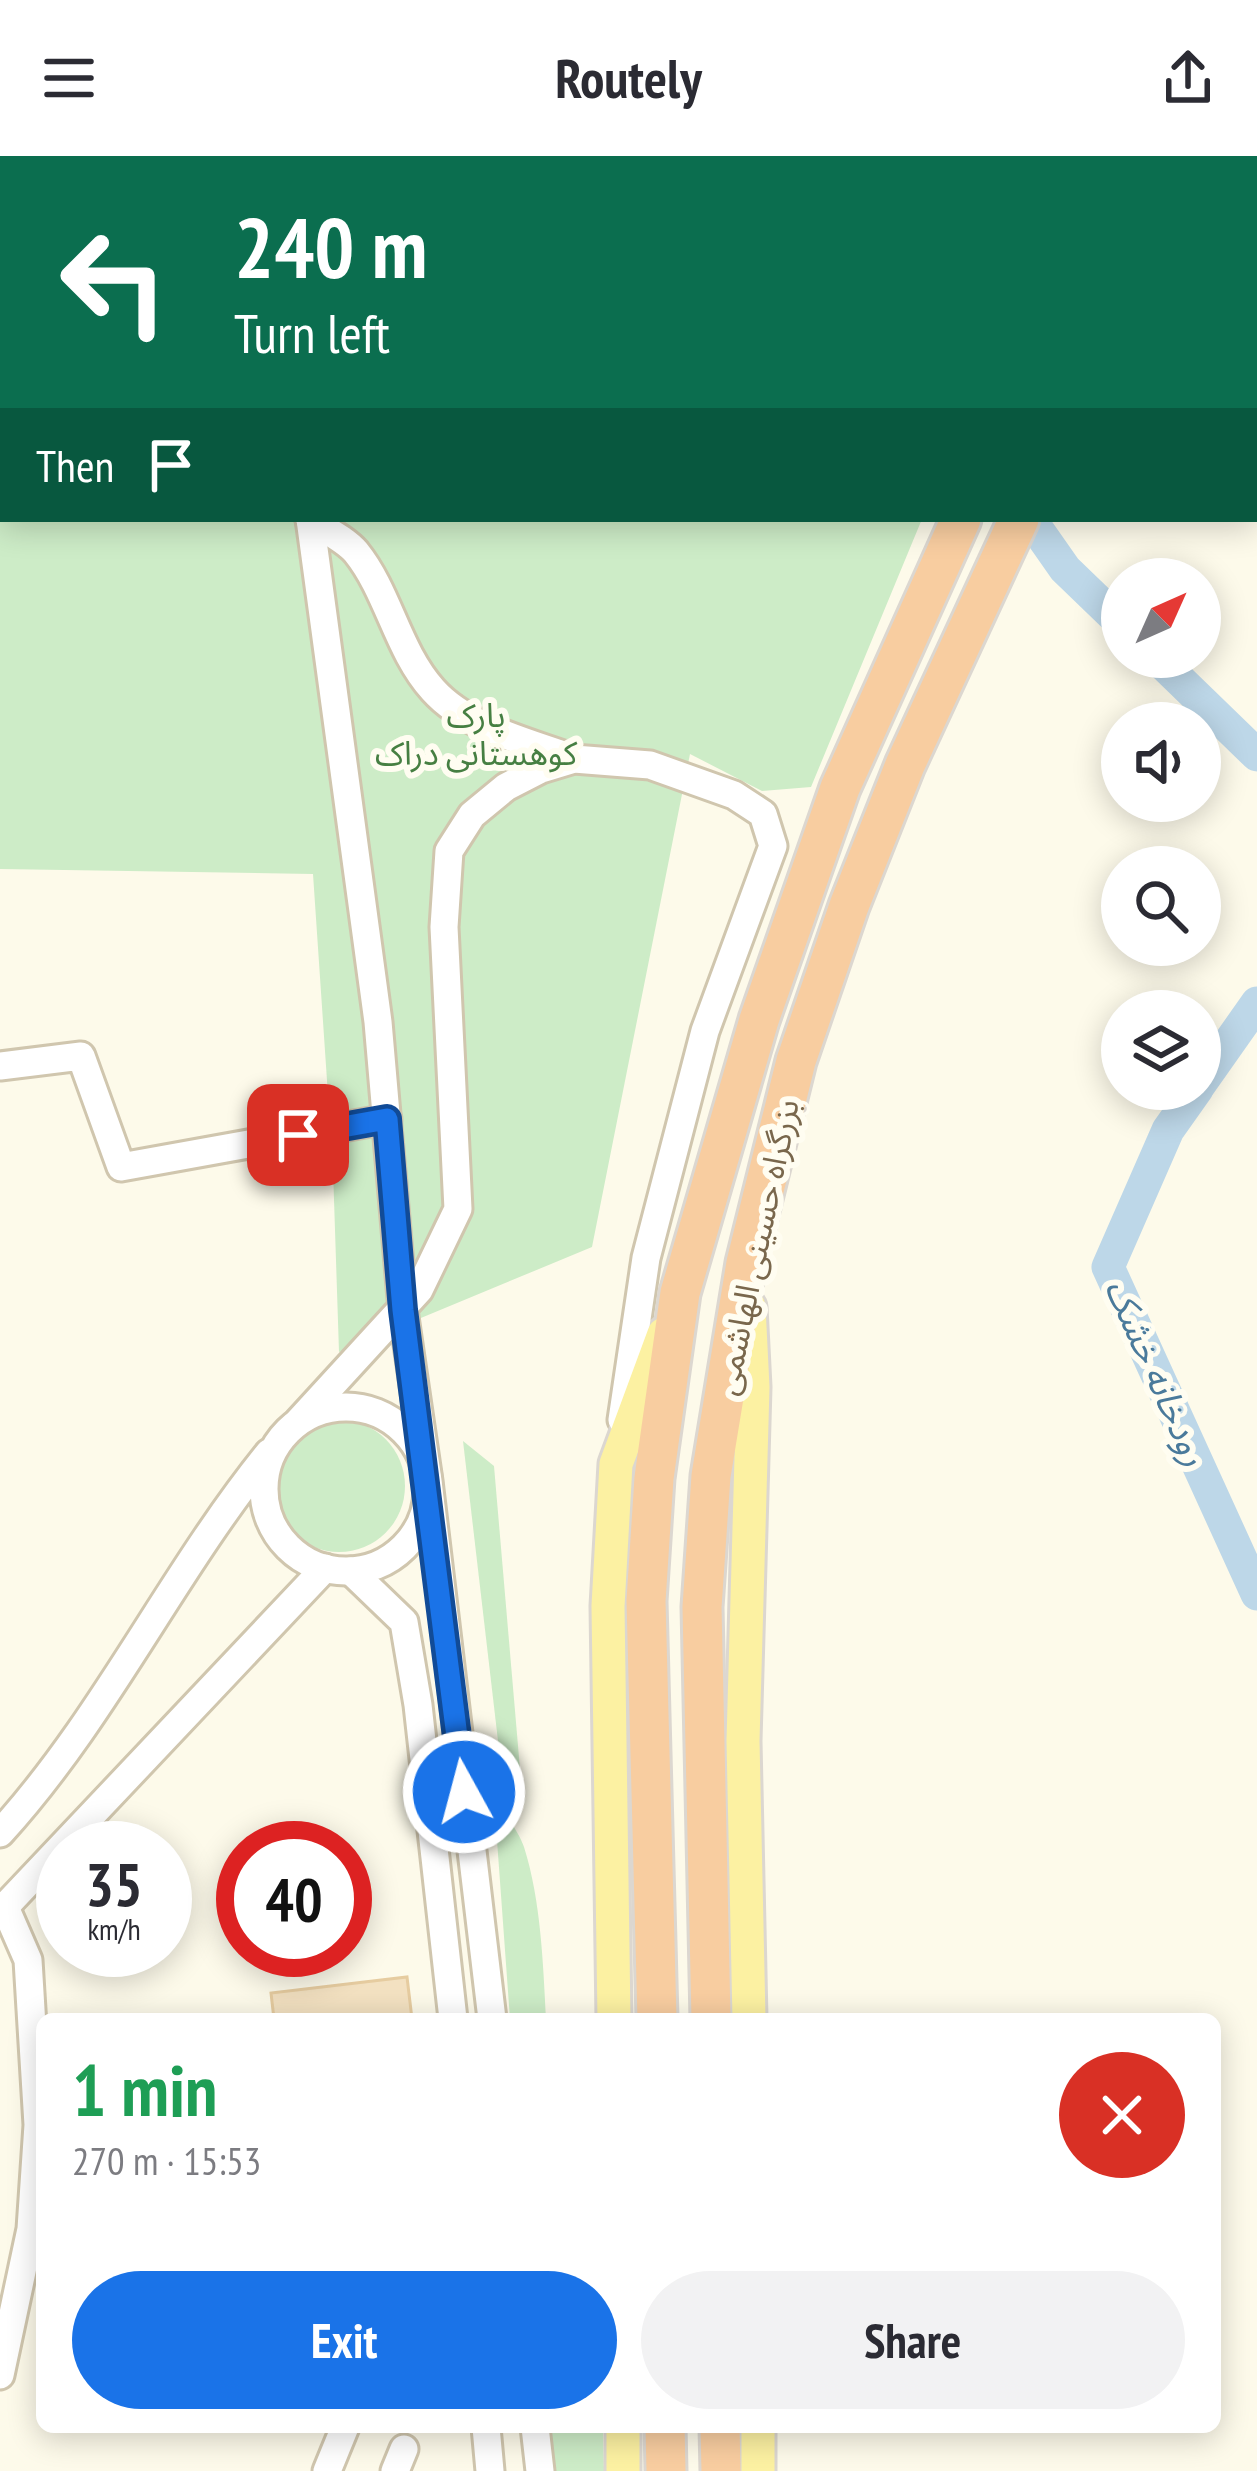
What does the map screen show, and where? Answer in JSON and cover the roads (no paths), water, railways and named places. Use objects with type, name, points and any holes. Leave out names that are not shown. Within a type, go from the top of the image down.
[{"type":"highway","name":"بزرگراه حسینی الهاشمی","points":[[657,2013],[646,1601],[654,1478],[680,1293],[759,1020],[840,788],[960,522]]},
{"type":"highway","name":"بزرگراه حسینی الهاشمی","points":[[711,2013],[702,1607],[711,1476],[746,1263],[796,1061],[849,907],[905,765],[1018,522]]},
{"type":"highway","points":[[665,2433],[666,2471]]},
{"type":"highway","points":[[720,2433],[721,2471]]},
{"type":"main road","points":[[746,1263],[753,1388],[742,1741],[749,2013]]},
{"type":"main road","points":[[614,2013],[608,1606],[616,1464],[680,1293]]},
{"type":"main road","points":[[622,2433],[623,2471]]},
{"type":"main road","points":[[758,2433],[758,2471]]},
{"type":"street","points":[[310,522],[379,1022],[403,1310],[491,2013]]},
{"type":"street","points":[[313,522],[353,548],[411,660],[436,693],[471,718],[574,759],[650,765],[734,795],[764,814],[773,845],[705,1031],[646,1258],[616,1464]]},
{"type":"street","points":[[0,1833],[40,1789],[221,1512],[289,1431],[403,1310],[434,1263],[458,1209],[444,927],[449,851],[472,815],[506,787],[574,759]]},
{"type":"street","points":[[0,1066],[82,1056],[121,1167],[387,1119]]},
{"type":"street","points":[[36,2092],[28,1960],[3,1910],[338,1570],[376,1566],[416,1533],[426,1509],[428,1481],[420,1454],[402,1428],[380,1414],[353,1407],[325,1409],[289,1431],[267,1466],[264,1492],[269,1517],[282,1540],[301,1558],[338,1570],[404,1622],[418,1705],[452,2013]]},
{"type":"street","points":[[418,1705],[454,1701]]},
{"type":"street","points":[[0,2375],[31,2229],[36,2155]]},
{"type":"street","points":[[327,2471],[343,2433]]},
{"type":"street","points":[[487,2433],[490,2471]]},
{"type":"street","points":[[536,2433],[540,2471]]},
{"type":"waterway","name":"رودخانه خشک","points":[[1032,522],[1065,569],[1101,604]]},
{"type":"waterway","name":"رودخانه خشک","points":[[1178,678],[1257,755]]},
{"type":"waterway","name":"رودخانه خشک","points":[[1221,1054],[1257,1003]]},
{"type":"waterway","name":"رودخانه خشک","points":[[1182,1110],[1168,1130],[1108,1267],[1257,1594]]},
{"type":"park label","name":"پارک کوهستانی دراک","points":[[476,734]]}]
